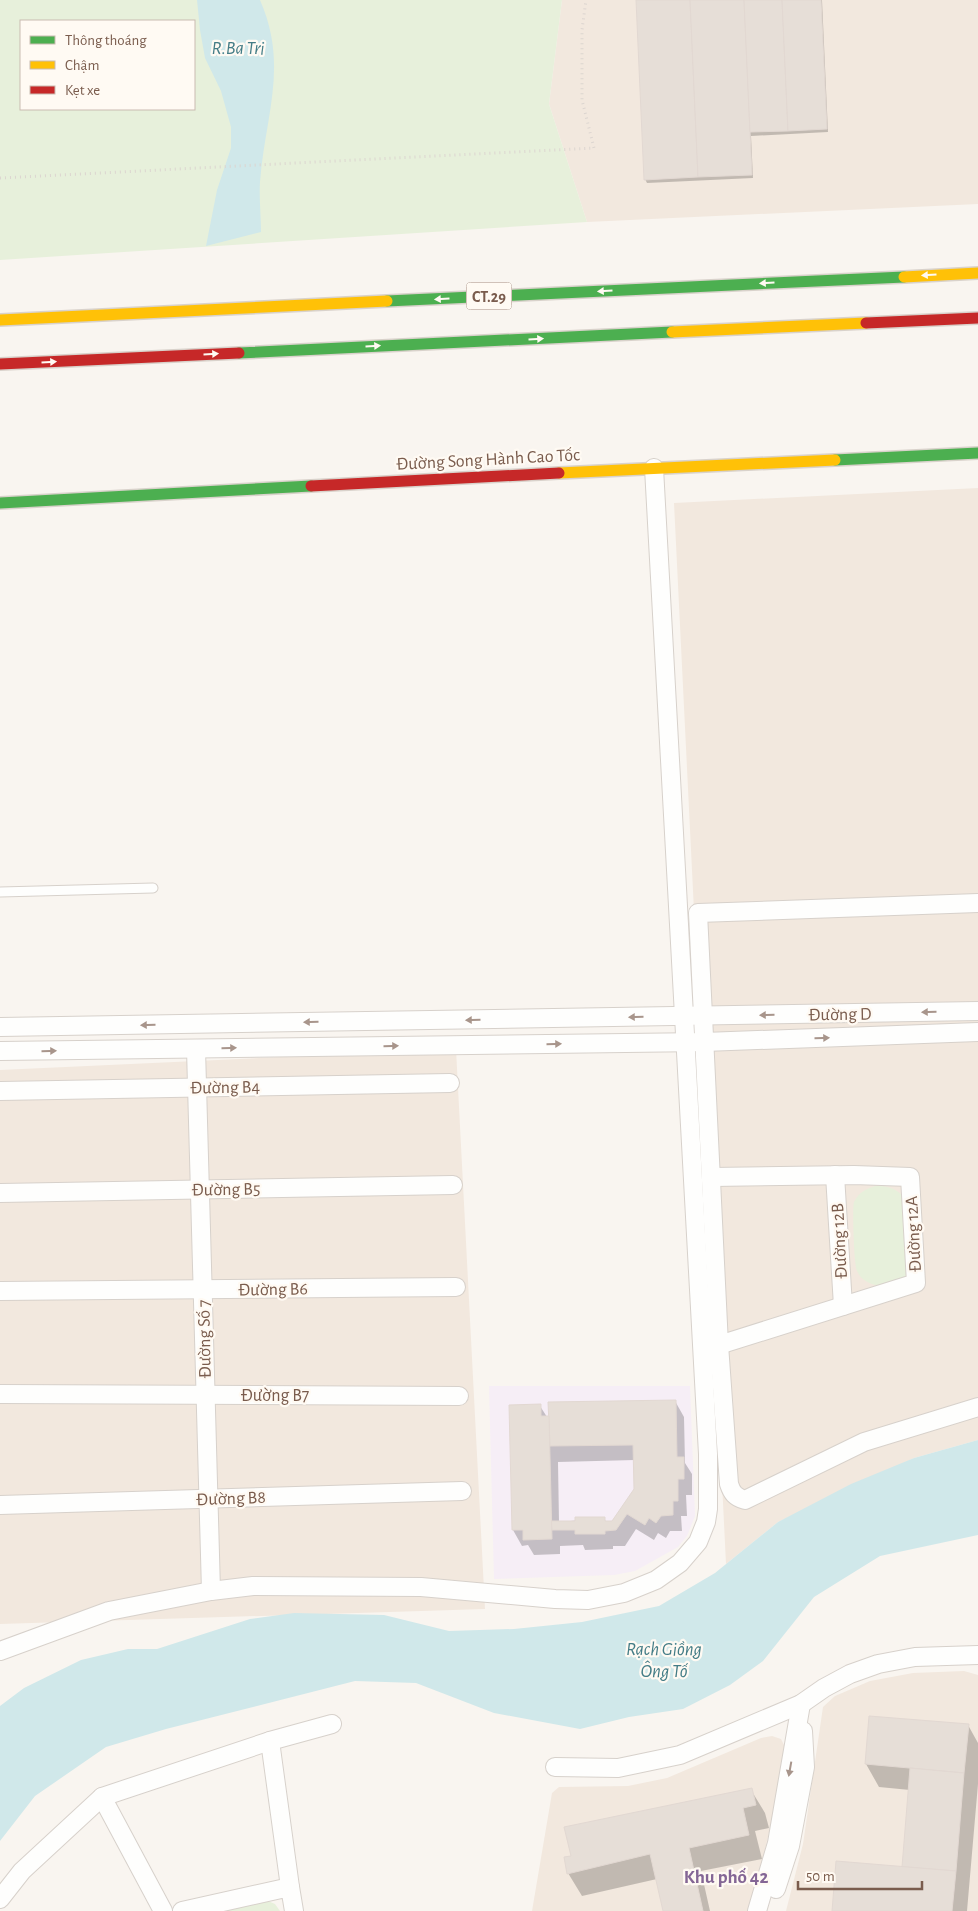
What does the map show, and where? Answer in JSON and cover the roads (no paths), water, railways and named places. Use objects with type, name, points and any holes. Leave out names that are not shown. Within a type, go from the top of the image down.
[{"type":"main road","name":"CT.29","points":[[0,320],[978,273]]},
{"type":"main road","points":[[0,364],[978,318]]},
{"type":"main road","name":"Đường Song Hành Cao Tốc","points":[[0,503],[654,468],[978,454]]},
{"type":"street","points":[[654,468],[684,1017],[695,1042],[712,1177],[719,1345],[729,1484],[737,1498],[744,1500],[864,1442],[978,1407]]},
{"type":"street","points":[[0,1650],[109,1610],[212,1591],[254,1586],[421,1587],[555,1599],[588,1600],[624,1593],[656,1580],[680,1563],[698,1542],[706,1522],[708,1509],[708,1454],[695,1042],[702,1016],[698,913],[978,903]]},
{"type":"street","name":"Đường D","points":[[0,1027],[978,1011]]},
{"type":"street","name":"Đường D","points":[[0,1051],[695,1042],[978,1032]]},
{"type":"street","name":"Đường Số 7","points":[[196,1049],[212,1591]]},
{"type":"street","name":"Đường B4","points":[[0,1091],[450,1083]]},
{"type":"street","name":"Đường 12A","points":[[712,1177],[836,1175],[910,1177],[916,1283],[719,1345]]},
{"type":"street","name":"Đường 12B","points":[[836,1175],[844,1306]]},
{"type":"street","name":"Đường B5","points":[[0,1193],[453,1185]]},
{"type":"street","name":"Đường B6","points":[[0,1291],[456,1287]]},
{"type":"street","name":"Đường B7","points":[[0,1394],[459,1396]]},
{"type":"street","name":"Đường B8","points":[[0,1505],[462,1491]]},
{"type":"street","points":[[555,1767],[618,1768],[680,1755],[801,1704],[824,1688],[878,1664],[915,1657],[978,1655]]},
{"type":"street","points":[[768,1911],[783,1845],[805,1767],[801,1704]]},
{"type":"street","points":[[0,1899],[22,1871],[102,1797],[270,1741],[332,1724]]},
{"type":"street","points":[[270,1741],[294,1911]]},
{"type":"street","points":[[102,1797],[163,1911]]},
{"type":"street","points":[[756,1911],[783,1845]]},
{"type":"street","points":[[182,1911],[290,1887]]},
{"type":"lane","points":[[0,892],[153,888]]},
{"type":"water","name":"R.Ba Tri","points":[[197,0],[260,0],[269,24],[274,69],[273,91],[260,182],[261,232],[206,246],[217,190],[231,148],[231,127],[221,91],[205,58]]},
{"type":"water","name":"Rạch Giồng Ông Tố","points":[[978,1440],[978,1535],[880,1556],[814,1597],[763,1661],[730,1685],[683,1709],[629,1717],[580,1729],[494,1713],[416,1683],[355,1681],[166,1729],[106,1747],[35,1796],[0,1841],[0,1706],[24,1688],[81,1660],[128,1649],[157,1649],[250,1619],[294,1613],[384,1615],[449,1631],[514,1629],[582,1622],[659,1606],[715,1573],[778,1522],[851,1484],[914,1458]]},
{"type":"district","name":"Khu phố 42","points":[[726,1876]]}]
